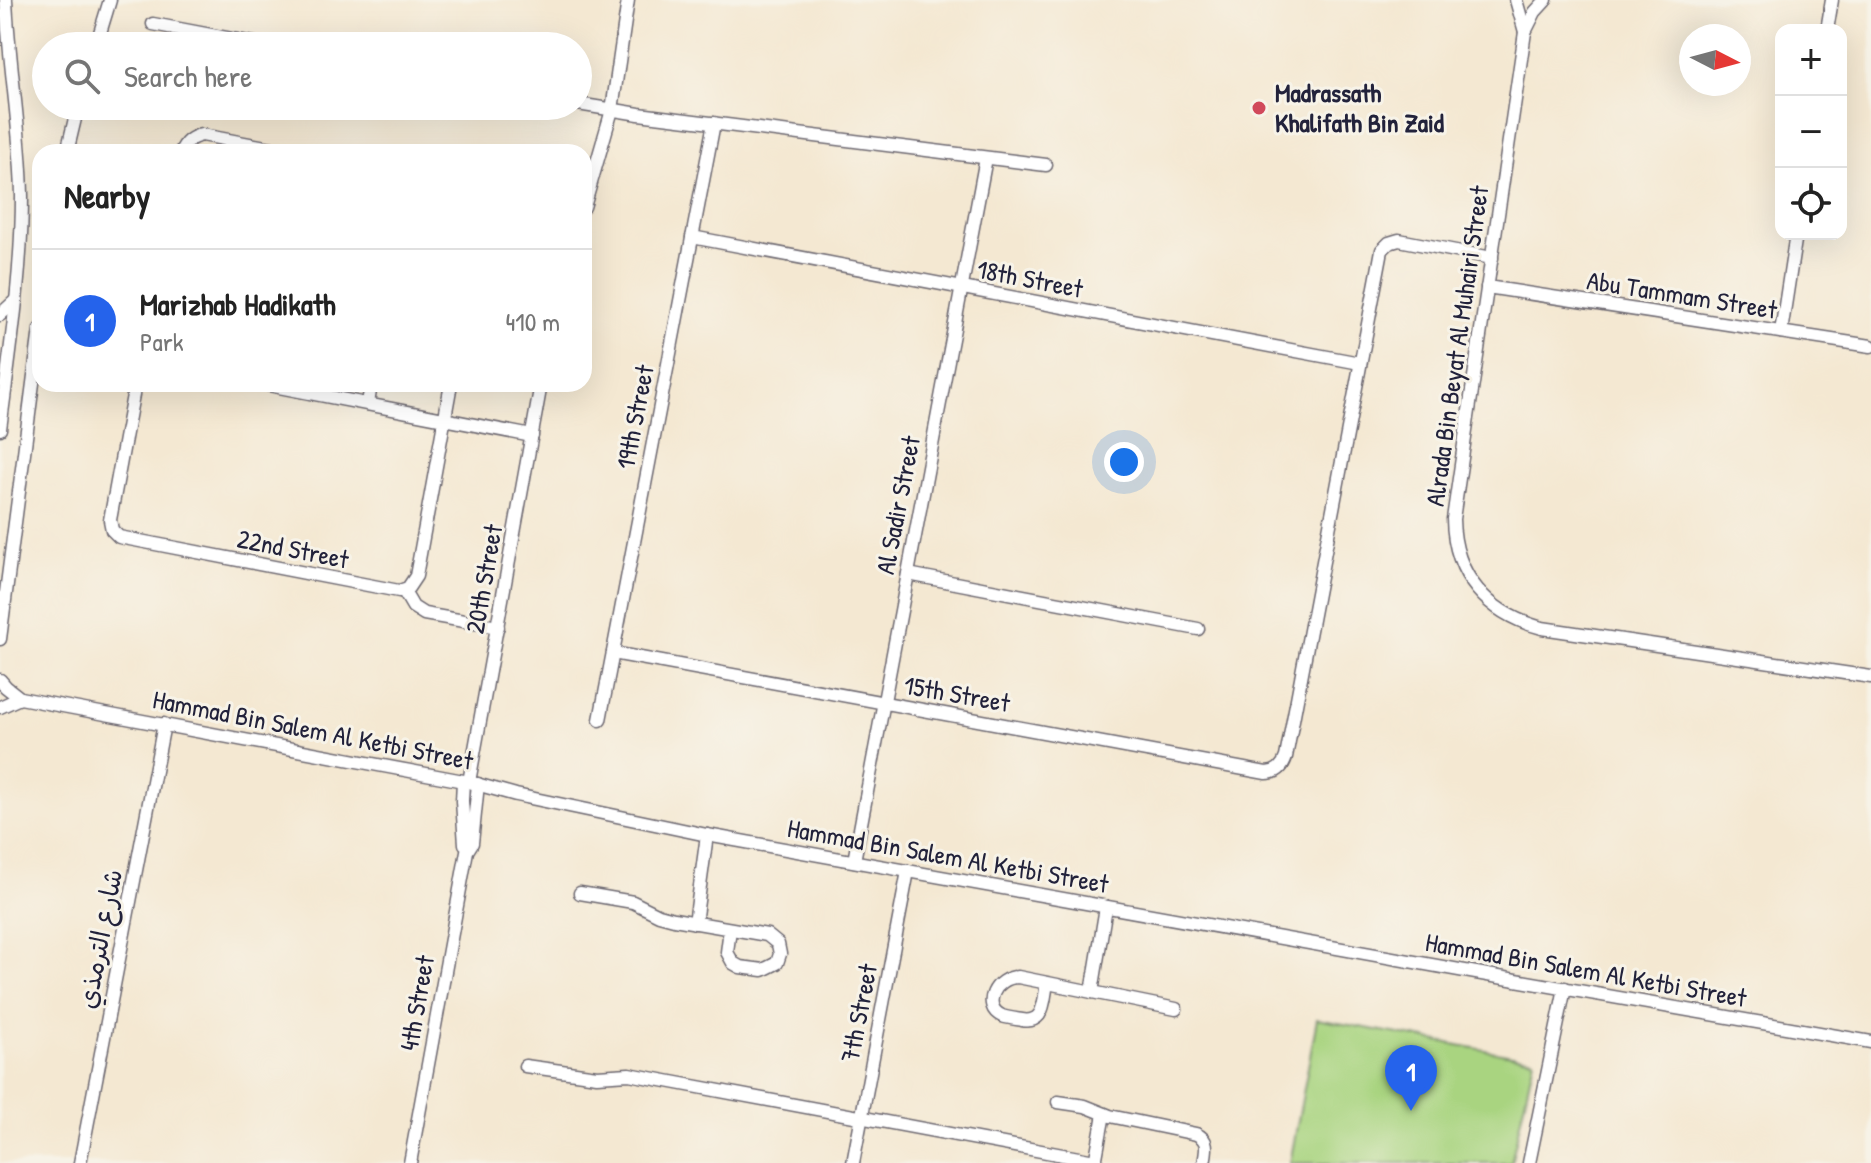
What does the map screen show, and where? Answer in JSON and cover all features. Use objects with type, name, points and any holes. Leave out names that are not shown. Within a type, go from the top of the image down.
[{"type":"street","points":[[0,429],[21,229],[21,164],[7,38],[6,0]]},
{"type":"street","points":[[100,32],[110,0]]},
{"type":"street","points":[[592,179],[612,110],[628,0]]},
{"type":"street","name":"Alrada Bin Beyat Al Muhairi Street","points":[[1516,0],[1525,32]]},
{"type":"street","name":"Alrada Bin Beyat Al Muhairi Street","points":[[1546,0],[1535,12],[1525,32],[1453,519],[1460,560],[1482,595],[1504,613],[1542,628],[1871,677]]},
{"type":"street","points":[[1828,24],[1832,0]]},
{"type":"street","points":[[153,24],[196,32]]},
{"type":"street","points":[[592,106],[1046,165]]},
{"type":"street","points":[[69,144],[75,120]]},
{"type":"street","name":"19th Street","points":[[600,720],[714,123]]},
{"type":"street","points":[[185,144],[191,138],[202,135],[250,144]]},
{"type":"street","name":"Al Sadir Street","points":[[854,861],[986,158]]},
{"type":"street","name":"18th Street","points":[[692,237],[1360,363]]},
{"type":"street","points":[[1360,363],[1385,246],[1399,240],[1492,258]]},
{"type":"street","points":[[1781,332],[1795,240]]},
{"type":"street","name":"Abu Tammam Street","points":[[1487,287],[1871,346]]},
{"type":"street","points":[[0,315],[15,301]]},
{"type":"street","points":[[0,330],[11,343]]},
{"type":"street","name":"15th Street","points":[[613,653],[1266,773],[1279,769],[1286,757],[1360,363]]},
{"type":"street","points":[[0,639],[34,392]]},
{"type":"street","name":"22nd Street","points":[[134,392],[110,520],[112,530],[119,537],[394,591],[403,590]]},
{"type":"street","points":[[305,392],[532,436]]},
{"type":"street","points":[[368,404],[370,392]]},
{"type":"street","points":[[450,392],[416,576],[412,585],[403,590],[413,607],[424,614],[498,627]]},
{"type":"street","name":"20th Street","points":[[470,782],[540,392]]},
{"type":"street","points":[[908,574],[1198,629]]},
{"type":"street","points":[[0,680],[20,698]]},
{"type":"street","points":[[0,707],[20,698]]},
{"type":"street","name":"Hammad Bin Salem Al Ketbi Street","points":[[20,698],[470,782],[516,795],[707,835],[1871,1042]]},
{"type":"street","name":"شارع الترمذي","points":[[80,1163],[164,724]]},
{"type":"street","name":"4th Street","points":[[410,1163],[467,851],[463,807],[470,782]]},
{"type":"street","points":[[695,923],[707,835]]},
{"type":"street","name":"7th Street","points":[[853,1163],[908,871]]},
{"type":"street","points":[[580,893],[633,902],[666,917],[695,923],[730,929],[771,937],[780,949],[777,963],[763,970],[733,963],[727,952],[730,929]]},
{"type":"street","points":[[1092,992],[1106,907]]},
{"type":"street","points":[[1047,983],[1041,1012],[1033,1019],[1005,1017],[999,1015],[994,1006],[995,990],[1007,978],[1018,977],[1176,1009]]},
{"type":"street","points":[[1529,1163],[1565,988]]},
{"type":"street","points":[[525,1066],[597,1076],[629,1074],[1095,1162],[1104,1114]]},
{"type":"street","points":[[1058,1102],[1201,1136],[1207,1144],[1204,1163]]},
{"type":"green space","points":[[1317,1019],[1534,1059],[1511,1163],[1290,1163]]},
{"type":"place","name":"Madrassath Khalifath Bin Zaid","points":[[1259,108]]},
{"type":"place","name":"Marizhab Hadikath","points":[[1411,1111]]}]
